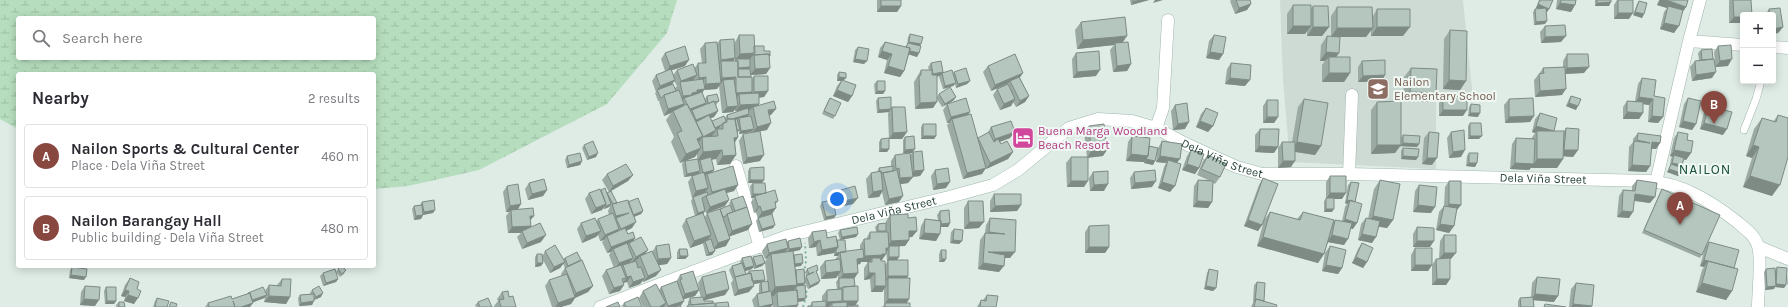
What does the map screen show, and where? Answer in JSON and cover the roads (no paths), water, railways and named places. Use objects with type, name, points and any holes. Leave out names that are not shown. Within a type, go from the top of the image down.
[{"type":"street","points":[[1656,182],[1688,41],[1700,0]]},
{"type":"street","points":[[1156,128],[1163,108],[1168,20]]},
{"type":"street","points":[[1688,41],[1740,45]]},
{"type":"street","points":[[1776,47],[1788,48]]},
{"type":"street","points":[[1349,174],[1352,95]]},
{"type":"street","name":"Dela Viña Street","points":[[600,307],[804,231],[949,197],[993,185],[1018,170],[1069,128],[1098,119],[1132,121],[1156,128],[1186,144],[1237,167],[1262,174],[1349,174],[1656,182],[1687,190],[1702,197],[1745,228],[1754,237],[1759,247]]},
{"type":"street","points":[[736,166],[760,247]]},
{"type":"street","points":[[1758,307],[1759,247],[1788,259]]},
{"type":"lane","points":[[1744,130],[1760,84]]},
{"type":"place","name":"Nailon Elementary School","points":[[1378,89]]},
{"type":"place","name":"Nailon Barangay Hall","points":[[1714,124]]},
{"type":"place","name":"Buena Marga Woodland Beach Resort","points":[[1023,138]]},
{"type":"place","name":"Nailon Sports & Cultural Center","points":[[1680,225]]},
{"type":"district","name":"NAILON","points":[[1705,169]]}]
